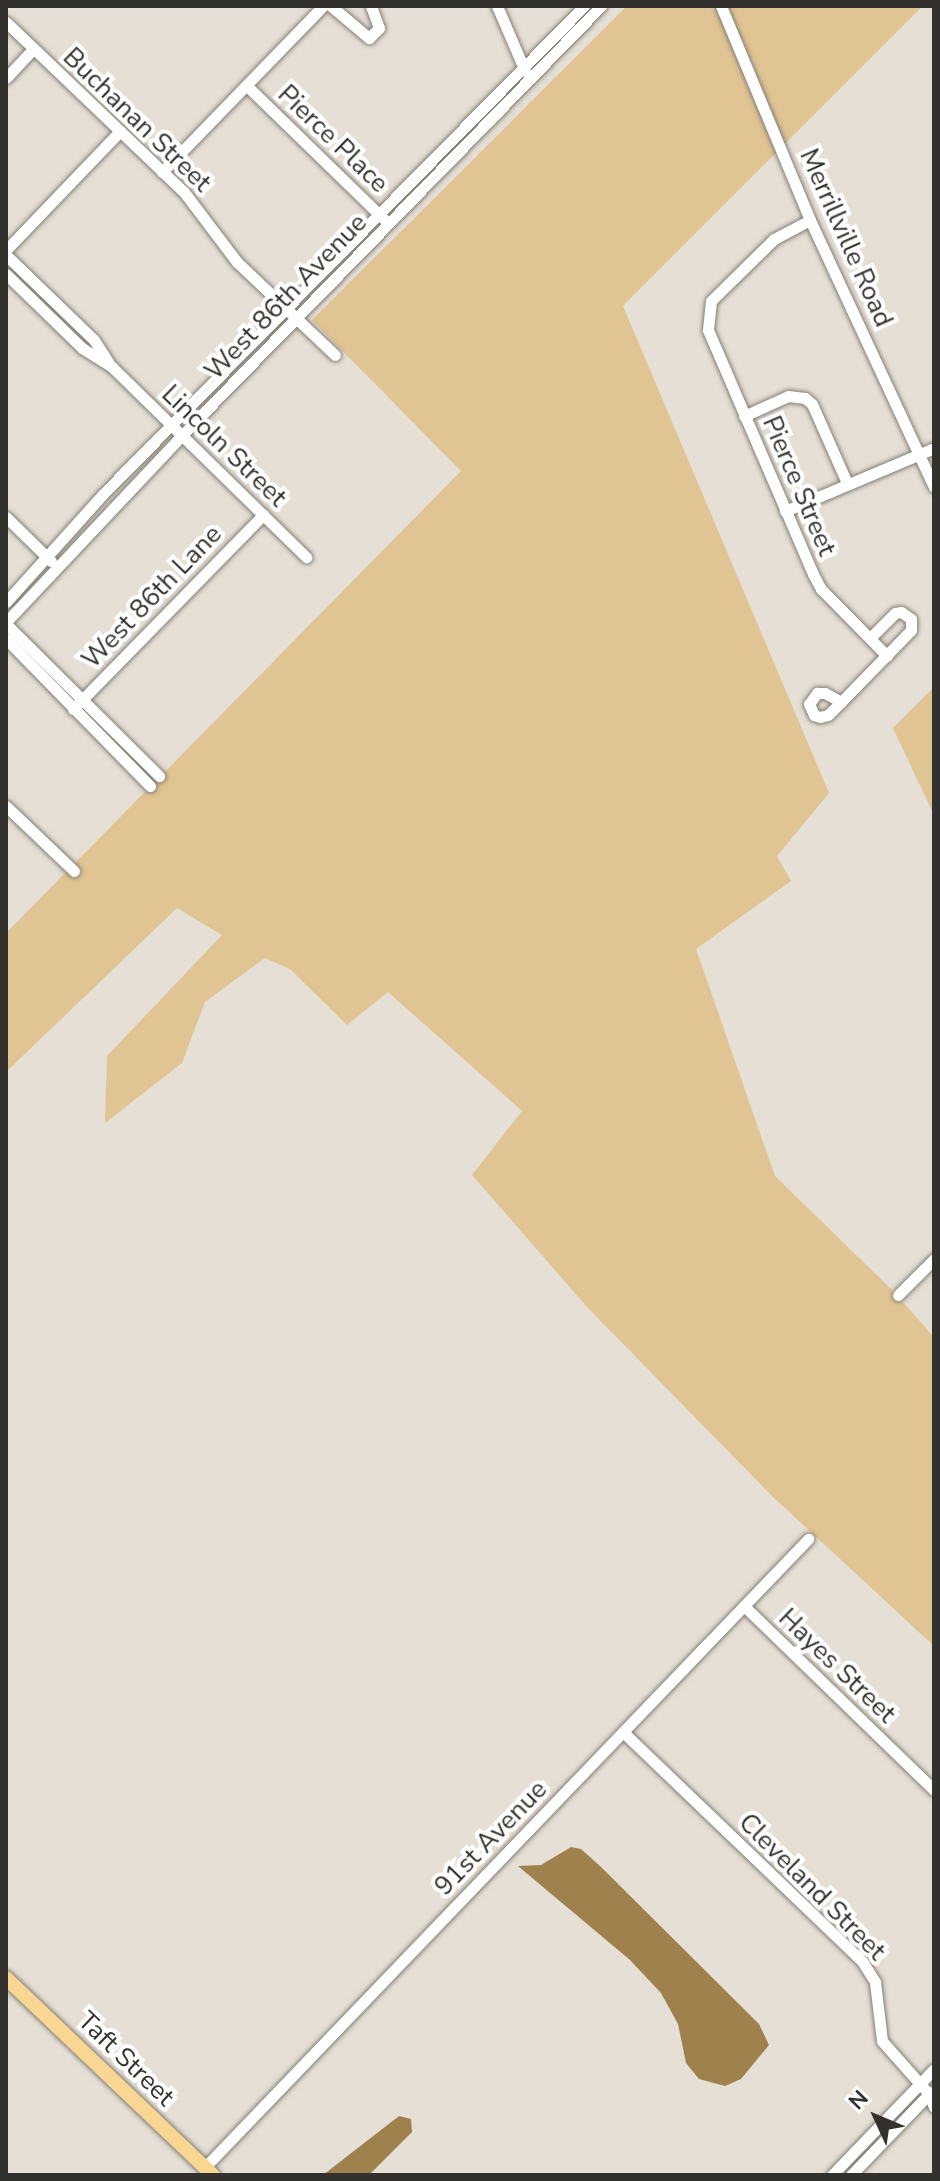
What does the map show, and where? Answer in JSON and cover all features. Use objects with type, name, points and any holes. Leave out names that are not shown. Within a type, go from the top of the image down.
[{"type":"main road","name":"Taft Street","points":[[6,1978],[209,2171]]},
{"type":"street","points":[[162,172],[323,6]]},
{"type":"street","points":[[331,6],[369,38],[379,28],[371,6]]},
{"type":"street","points":[[497,6],[529,80]]},
{"type":"street","name":"West 86th Avenue","points":[[6,602],[52,562],[182,435],[291,314],[584,6]]},
{"type":"street","name":"West 86th Avenue","points":[[384,219],[601,6]]},
{"type":"street","name":"Merrillville Road","points":[[721,6],[810,220],[934,487]]},
{"type":"street","name":"Buchanan Street","points":[[6,22],[193,202],[237,262],[335,355]]},
{"type":"street","points":[[6,78],[33,49]]},
{"type":"street","name":"Pierce Place","points":[[247,86],[384,219]]},
{"type":"street","points":[[6,252],[120,131]]},
{"type":"street","name":"Pierce Street","points":[[810,220],[774,239],[711,301],[708,330],[821,589],[887,656]]},
{"type":"street","name":"Lincoln Street","points":[[6,252],[94,340],[112,367],[306,557]]},
{"type":"street","name":"Lincoln Street","points":[[6,274],[82,348],[112,367]]},
{"type":"street","name":"West 86th Avenue","points":[[6,623],[52,562],[171,425],[291,314]]},
{"type":"street","points":[[744,416],[788,396],[805,398],[812,404],[847,483]]},
{"type":"street","points":[[785,511],[934,448]]},
{"type":"street","name":"West 86th Lane","points":[[77,705],[263,515]]},
{"type":"street","points":[[6,517],[52,562]]},
{"type":"street","points":[[841,702],[913,625],[907,614],[895,613],[870,638]]},
{"type":"street","points":[[6,623],[150,786]]},
{"type":"street","points":[[6,639],[159,776]]},
{"type":"street","points":[[6,806],[74,871]]},
{"type":"street","points":[[898,1295],[934,1259]]},
{"type":"street","name":"91st Avenue","points":[[209,2171],[808,1539]]},
{"type":"street","name":"Hayes Street","points":[[744,1606],[934,1790]]},
{"type":"street","name":"Cleveland Street","points":[[623,1732],[862,1961],[875,1982],[882,2041],[920,2084],[932,2093],[934,2107]]},
{"type":"street","points":[[832,2175],[934,2069]]},
{"type":"street","points":[[851,2175],[932,2093]]},
{"type":"shaded area","points":[[627,6],[923,6],[623,306],[829,793],[777,856],[791,881],[696,949],[775,1176],[893,1291],[934,1337],[934,1646],[772,1496],[587,1307],[472,1175],[522,1111],[388,992],[347,1025],[290,969],[265,958],[205,1002],[182,1063],[105,1123],[107,1056],[222,935],[177,908],[6,1072],[6,933],[461,471],[312,320]]},
{"type":"shaded area","points":[[934,687],[934,815],[893,728]]},
{"type":"shaded area","points":[[571,1847],[581,1849],[600,1866],[759,2024],[769,2045],[741,2079],[725,2086],[699,2079],[686,2063],[678,2024],[661,1993],[630,1960],[518,1866],[541,1865]]},
{"type":"shaded area","points":[[399,2116],[411,2119],[412,2132],[369,2175],[323,2175]]}]
